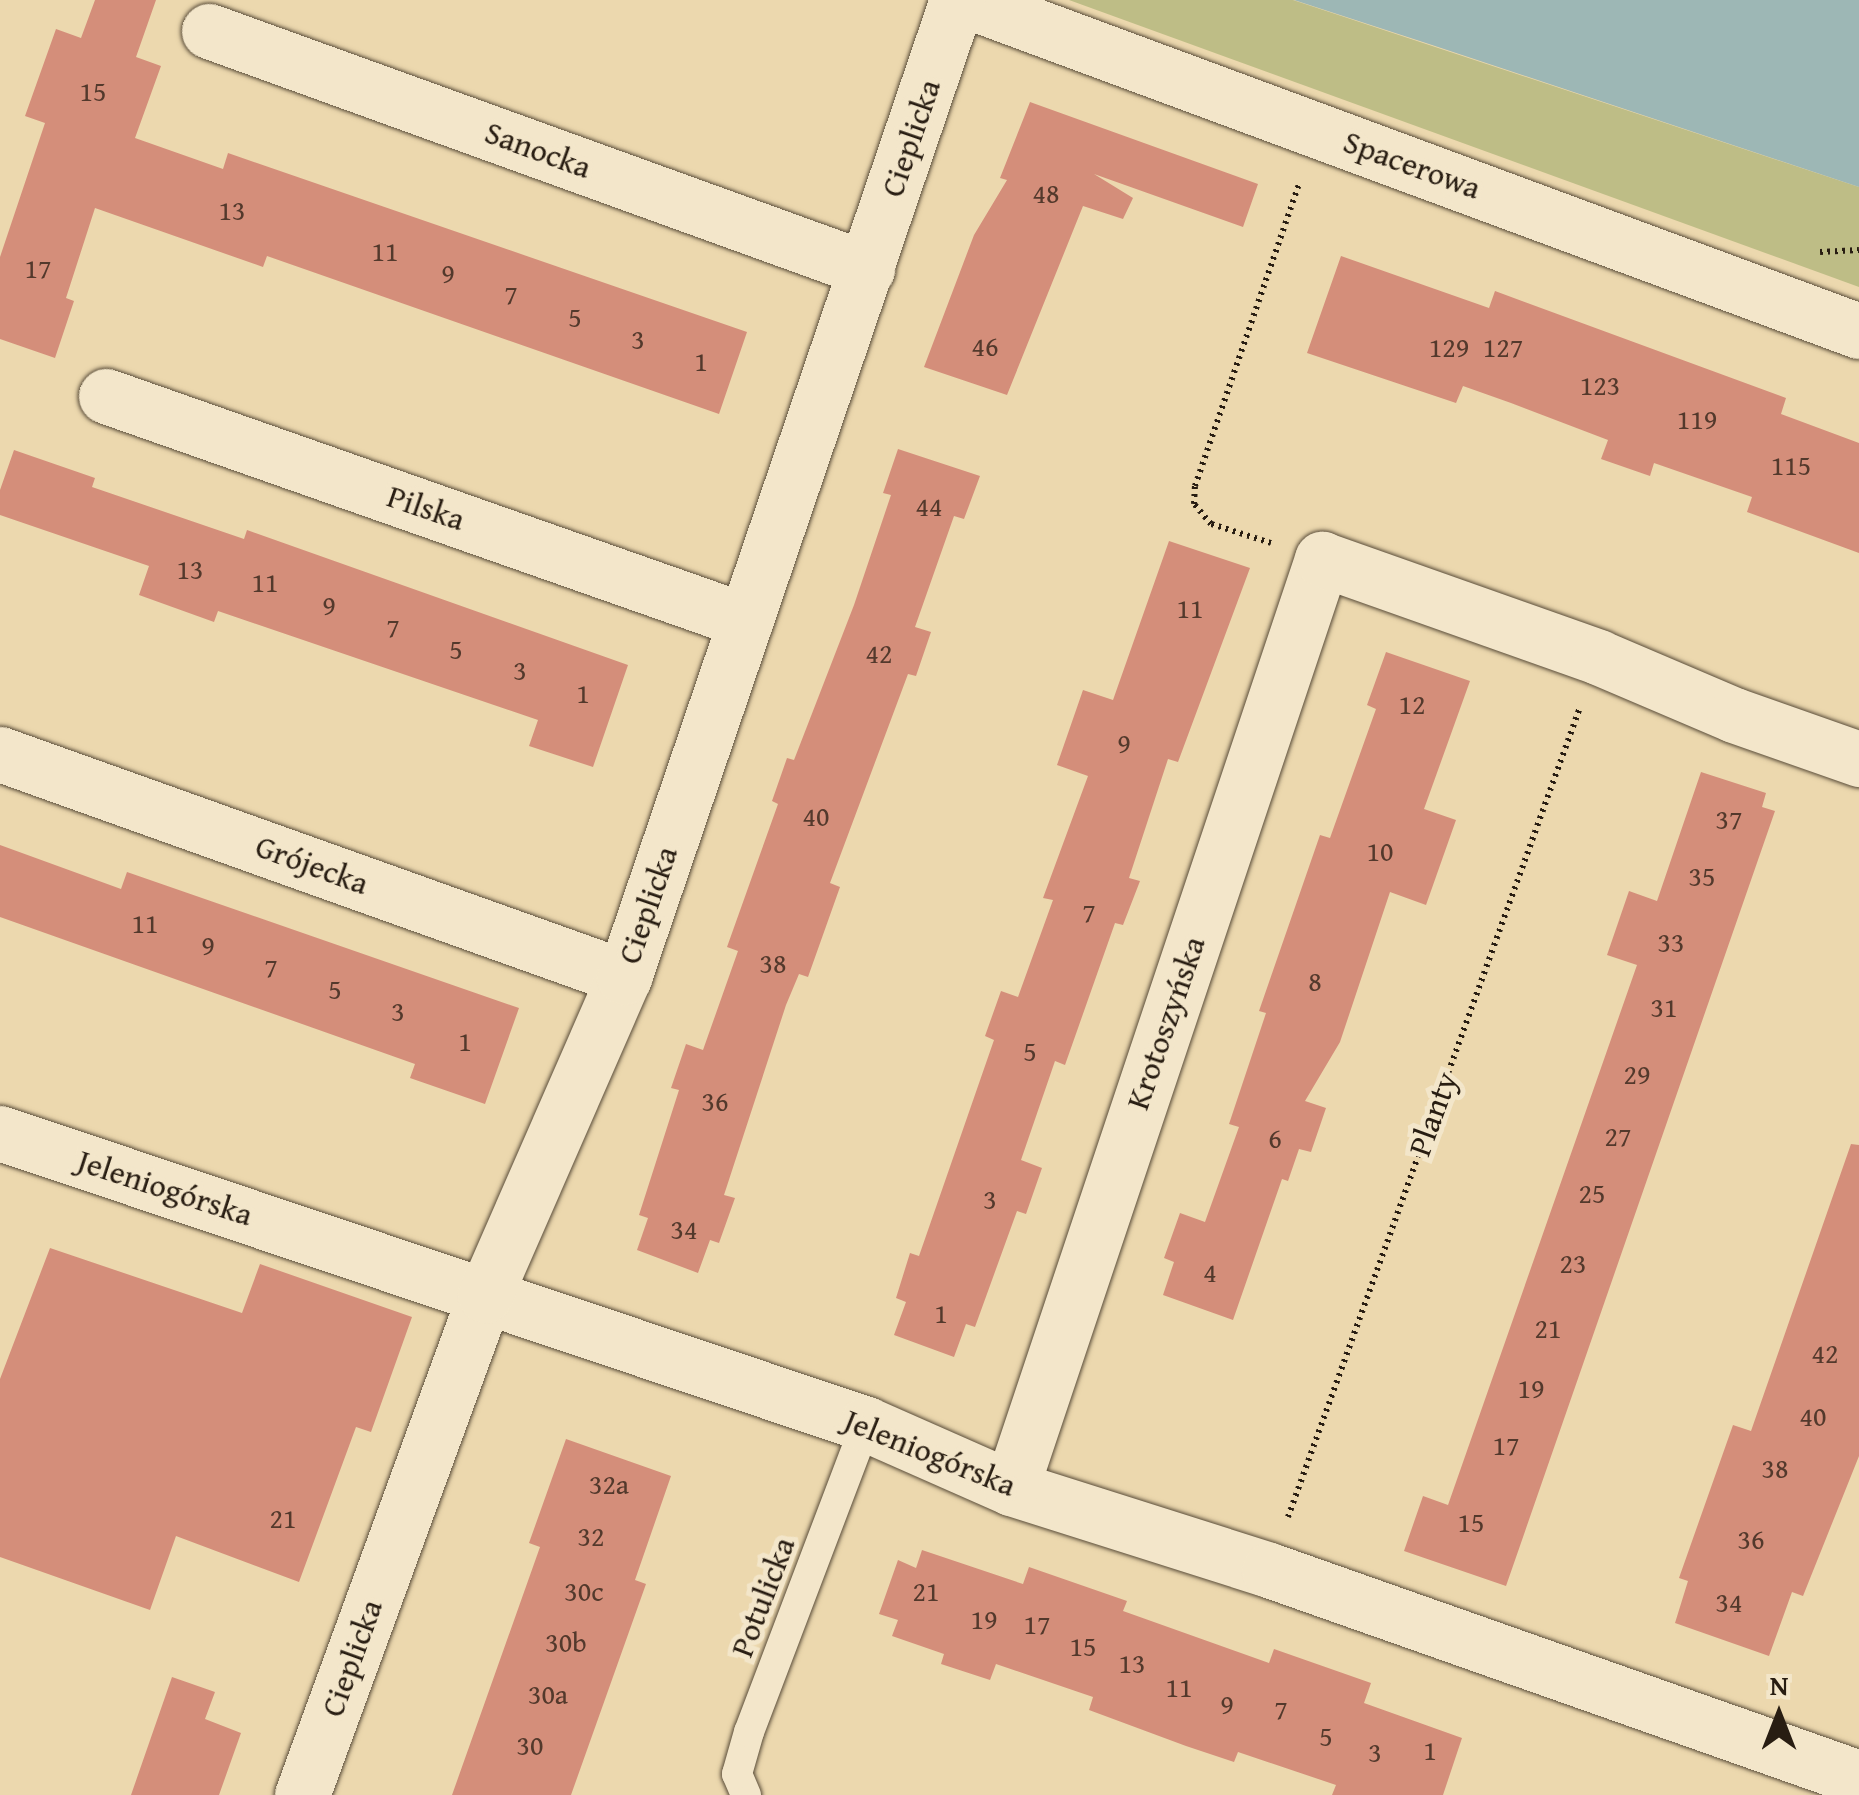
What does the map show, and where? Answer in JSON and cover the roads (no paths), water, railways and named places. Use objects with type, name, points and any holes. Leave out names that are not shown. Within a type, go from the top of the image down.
[{"type":"street","name":"Cieplicka","points":[[302,1795],[485,1295],[624,977],[957,0]]},
{"type":"street","name":"Spacerowa","points":[[965,0],[1859,331]]},
{"type":"street","name":"Sanocka","points":[[210,31],[866,270]]},
{"type":"street","name":"Pilska","points":[[106,396],[746,621]]},
{"type":"street","name":"Krotoszyńska","points":[[1010,1488],[1322,558],[1598,657],[1734,715],[1859,759]]},
{"type":"street","name":"Grójecka","points":[[0,754],[624,977]]},
{"type":"street","name":"Jeleniogórska","points":[[0,1133],[866,1424],[1010,1488],[1268,1570],[1859,1778]]},
{"type":"lane","name":"Potulicka","points":[[746,1795],[737,1774],[749,1732],[866,1424]]},
{"type":"water","points":[[1294,0],[1859,0],[1859,187],[1432,45]]}]
